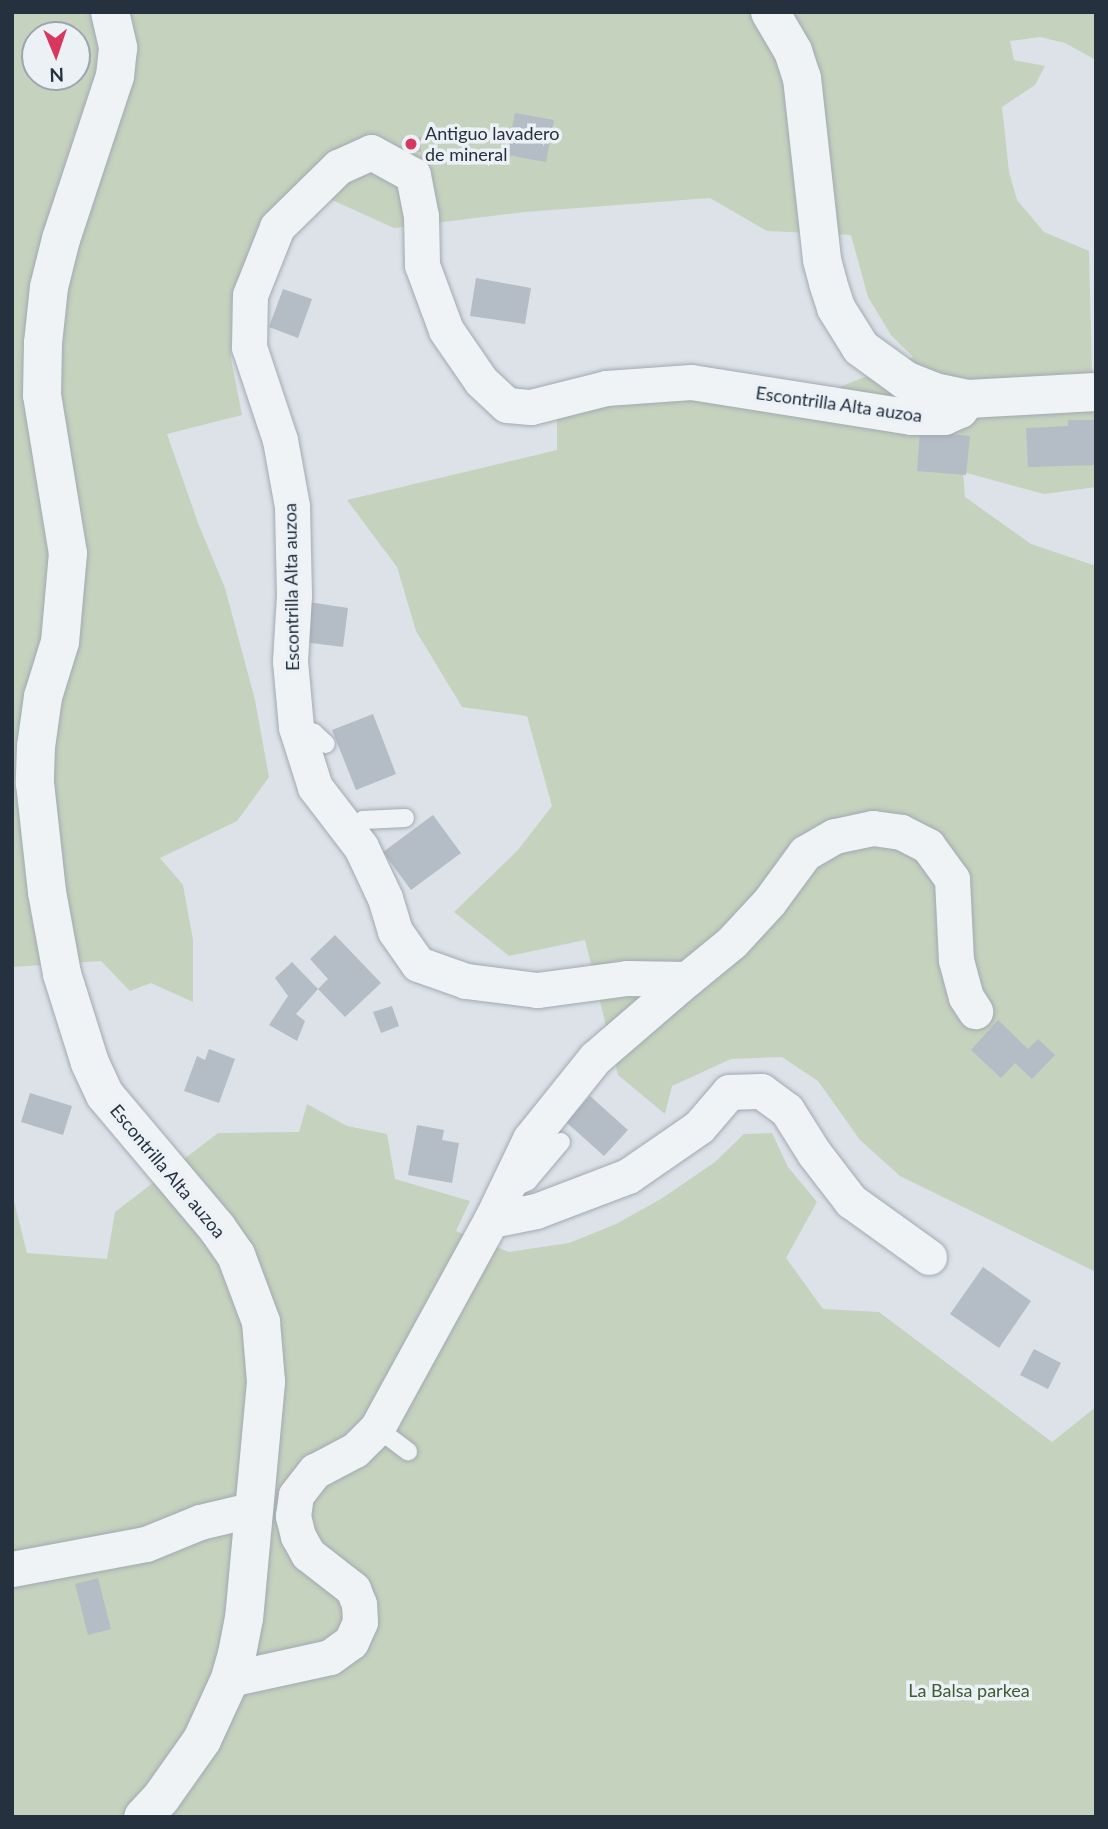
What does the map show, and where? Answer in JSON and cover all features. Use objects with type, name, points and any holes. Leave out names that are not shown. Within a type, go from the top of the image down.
[{"type":"street","name":"Escontrilla Alta auzoa","points":[[110,12],[118,48],[115,76],[61,239],[49,288],[43,343],[43,395],[68,553],[60,642],[43,697],[35,783],[47,892],[61,974],[90,1063],[105,1095],[119,1114],[217,1228],[236,1255],[261,1322],[265,1382],[244,1618],[230,1679],[202,1740],[161,1798],[143,1817]]},
{"type":"street","name":"Escontrilla Alta auzoa","points":[[769,12],[793,51],[802,78],[822,260],[840,316],[861,348],[882,366],[905,380],[935,392],[968,398],[1096,392]]},
{"type":"street","name":"Escontrilla Alta auzoa","points":[[687,979],[627,978],[537,990],[466,981],[418,964],[395,931],[385,898],[361,847],[315,787],[311,736],[290,661],[294,595],[292,506],[280,440],[249,347],[250,295],[277,227],[338,167],[371,152],[413,175],[421,216],[422,265],[446,330],[481,381],[508,405],[531,407],[606,388],[691,382],[911,417],[944,417],[960,410],[968,398]]},
{"type":"street","points":[[230,1679],[330,1657],[351,1642],[360,1622],[359,1604],[353,1589],[307,1553],[298,1536],[293,1516],[296,1495],[315,1471],[355,1450],[377,1428],[498,1206],[530,1139],[595,1058],[750,922],[805,853],[835,836],[873,828],[901,832],[928,846],[951,879],[956,960],[966,997],[975,1011]]},
{"type":"street","points":[[498,1206],[536,1211],[628,1176],[699,1127],[729,1092],[761,1091],[787,1110],[814,1153],[851,1201],[929,1257]]},
{"type":"street","points":[[12,1569],[146,1544],[200,1522],[254,1509]]},
{"type":"lane","points":[[347,829],[363,820],[405,818]]},
{"type":"lane","points":[[498,1206],[528,1181],[561,1142]]},
{"type":"lane","points":[[377,1428],[408,1451]]},
{"type":"green space","points":[[12,12],[1096,12],[1096,60],[1065,43],[1040,37],[1010,41],[1014,60],[1045,66],[1035,85],[1002,107],[1009,172],[1017,200],[1044,232],[1089,251],[1092,374],[1096,374],[1096,487],[1044,494],[963,472],[965,497],[1031,544],[1096,566],[1096,1272],[900,1176],[860,1140],[818,1081],[782,1057],[731,1059],[672,1086],[665,1114],[618,1075],[585,940],[509,956],[454,912],[518,850],[552,806],[527,716],[462,707],[416,631],[397,567],[347,500],[557,450],[557,413],[691,392],[784,410],[913,357],[891,335],[868,297],[851,235],[767,231],[710,198],[525,212],[394,228],[299,185],[258,228],[232,301],[231,359],[242,415],[167,434],[198,523],[225,588],[255,700],[269,777],[237,821],[160,858],[183,885],[193,940],[193,1002],[151,983],[130,991],[101,961],[12,967]]},
{"type":"green space","name":"La Balsa parkea","points":[[307,1104],[347,1126],[387,1134],[395,1179],[470,1201],[456,1231],[509,1252],[569,1243],[616,1224],[661,1199],[715,1162],[744,1134],[772,1133],[788,1167],[817,1202],[786,1258],[823,1309],[879,1312],[1052,1442],[1096,1407],[1096,1817],[12,1817],[12,1193],[27,1253],[107,1259],[115,1212],[218,1133],[299,1132]]},
{"type":"building","points":[[515,113],[554,120],[546,162],[507,155]]},
{"type":"building","name":"Antiguo lavadero de mineral","points":[[402,137],[421,137],[421,152],[401,152]]},
{"type":"building","points":[[476,278],[531,288],[525,324],[470,316]]},
{"type":"building","points":[[283,289],[312,299],[298,338],[269,327]]},
{"type":"building","points":[[1068,420],[1096,420],[1096,465],[1028,467],[1026,428],[1068,426]]},
{"type":"building","points":[[920,431],[970,436],[966,475],[917,471]]},
{"type":"building","points":[[309,602],[348,608],[343,647],[303,642]]},
{"type":"building","points":[[373,714],[396,774],[356,790],[332,730]]},
{"type":"building","points":[[433,815],[461,853],[411,890],[383,852]]},
{"type":"building","points":[[335,935],[381,983],[345,1017],[318,989],[328,979],[310,959]]},
{"type":"building","points":[[292,962],[318,989],[296,1014],[305,1021],[297,1041],[269,1025],[288,996],[275,978]]},
{"type":"building","points":[[392,1006],[399,1026],[381,1033],[373,1012]]},
{"type":"building","points":[[998,1020],[1028,1049],[1038,1039],[1055,1055],[1032,1079],[1015,1063],[1001,1078],[971,1050]]},
{"type":"building","points":[[209,1049],[235,1059],[219,1103],[184,1091],[197,1056],[205,1060]]},
{"type":"building","points":[[30,1093],[72,1106],[63,1135],[21,1122]]},
{"type":"building","points":[[590,1096],[628,1130],[604,1156],[566,1122]]},
{"type":"building","points":[[417,1125],[444,1130],[442,1140],[459,1143],[452,1183],[408,1175]]},
{"type":"building","points":[[983,1267],[1031,1301],[999,1348],[950,1314]]},
{"type":"building","points":[[1034,1349],[1061,1363],[1048,1389],[1020,1375]]},
{"type":"building","points":[[98,1578],[111,1629],[88,1635],[75,1584]]},
{"type":"place","name":"Antiguo lavadero de mineral","points":[[411,144]]}]
